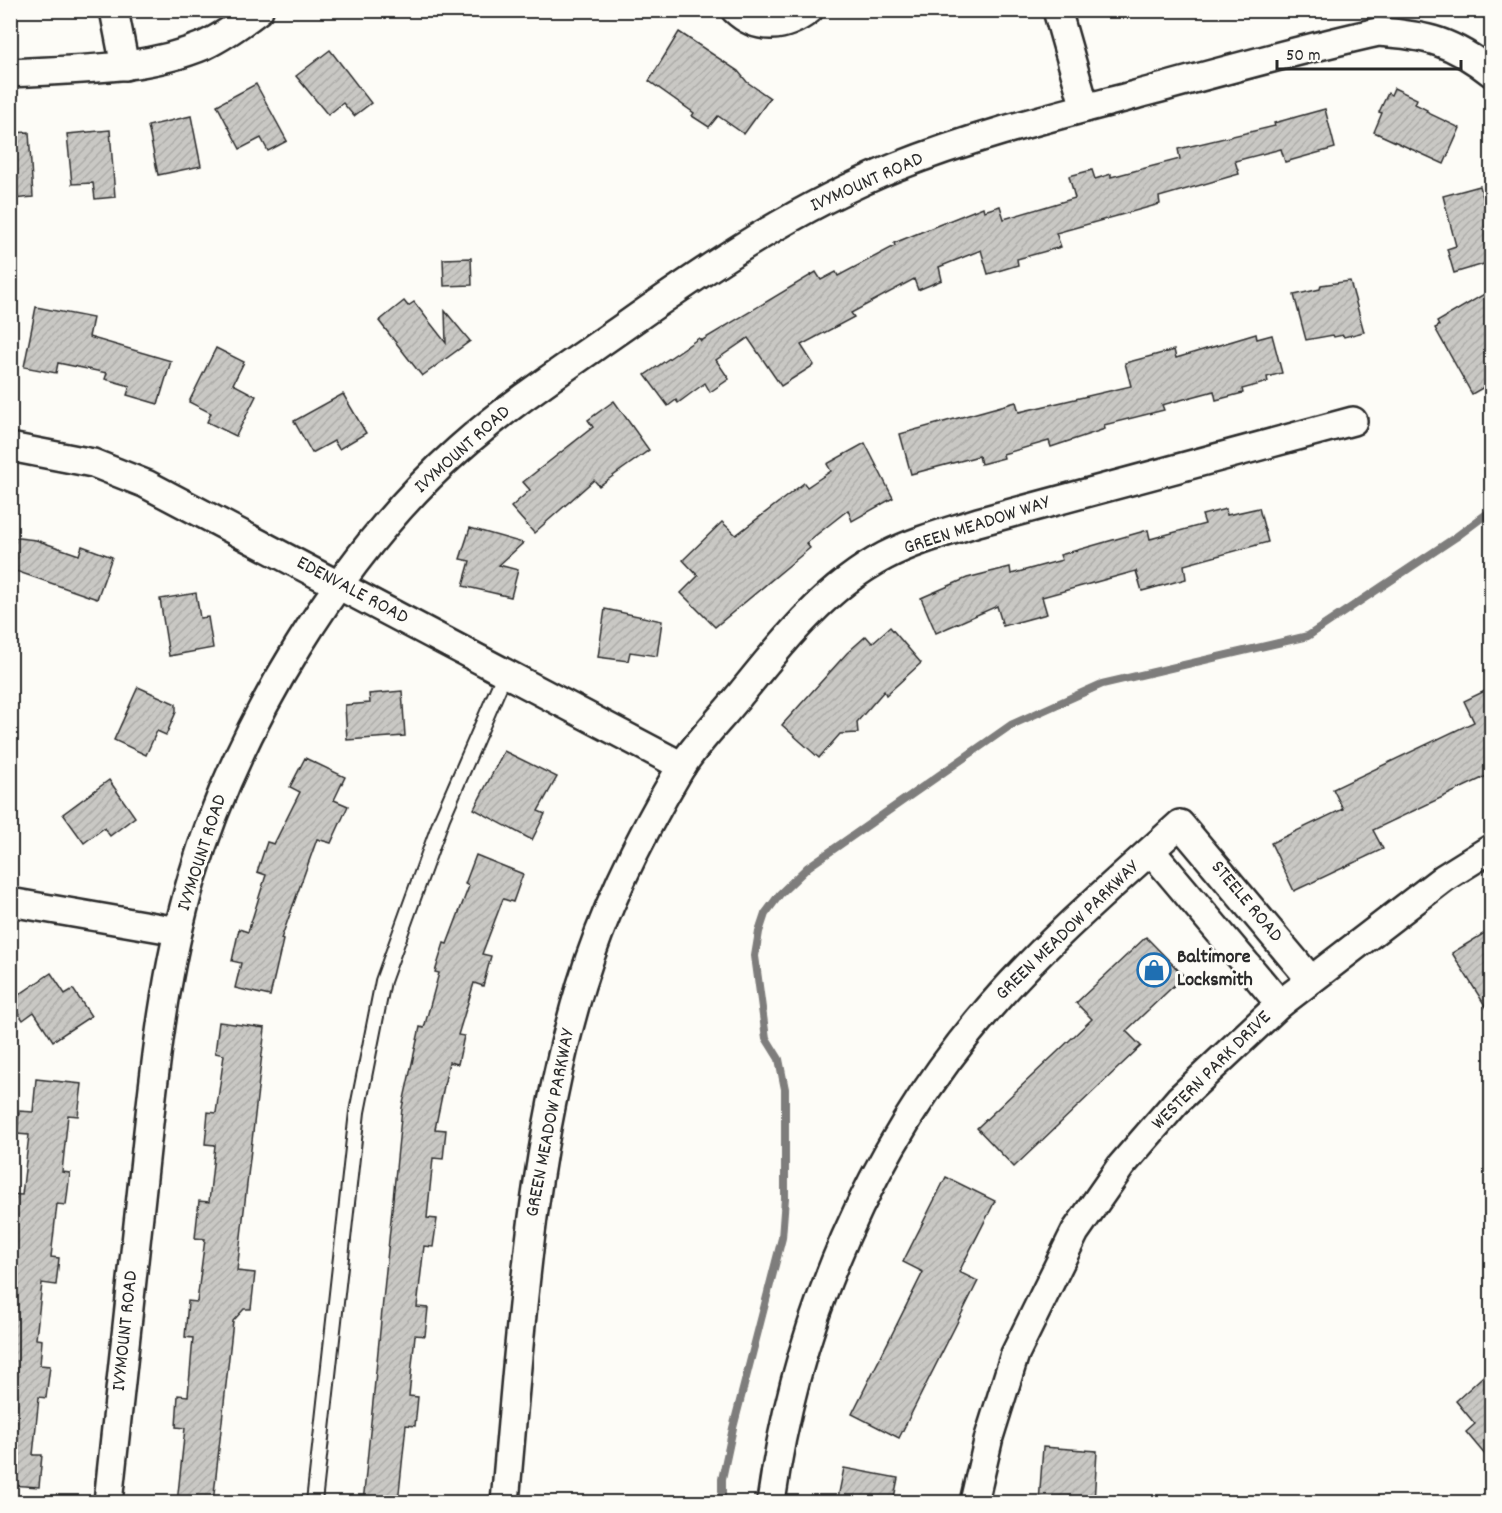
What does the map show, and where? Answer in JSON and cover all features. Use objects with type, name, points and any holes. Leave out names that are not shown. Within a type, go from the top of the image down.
[{"type":"street","points":[[114,10],[125,66]]},
{"type":"street","points":[[10,74],[125,66],[176,56],[207,44],[259,10]]},
{"type":"street","points":[[735,10],[753,23],[773,27],[791,21],[809,10]]},
{"type":"street","points":[[1057,10],[1085,108]]},
{"type":"street","name":"IVYMOUNT ROAD","points":[[108,1503],[163,1007],[178,931],[193,875],[225,788],[271,693],[340,584],[368,545],[404,504],[454,454],[506,409],[707,268],[768,229],[828,198],[897,167],[983,137],[1085,108],[1377,32],[1416,34],[1449,45],[1491,73]]},
{"type":"street","name":"GREEN MEADOW WAY","points":[[682,766],[778,649],[819,604],[852,577],[885,556],[933,536],[978,522],[1353,421]]},
{"type":"street","name":"EDENVALE ROAD","points":[[10,447],[93,464],[146,484],[340,584],[682,766]]},
{"type":"street","name":"GREEN MEADOW PARKWAY","points":[[505,1503],[536,1185],[563,1051],[581,983],[601,929],[626,871],[682,766]]},
{"type":"street","name":"GREEN MEADOW PARKWAY","points":[[771,1503],[789,1401],[803,1349],[826,1283],[853,1220],[890,1149],[927,1091],[990,1007],[1063,930],[1180,824]]},
{"type":"street","name":"STEELE ROAD","points":[[1180,824],[1311,980]]},
{"type":"street","name":"WESTERN PARK DRIVE","points":[[974,1503],[988,1437],[1015,1354],[1075,1232],[1121,1166],[1179,1099],[1280,1004],[1444,878],[1491,848]]},
{"type":"street","name":"STEELE ROAD","points":[[1151,851],[1280,1004]]},
{"type":"street","points":[[10,902],[178,931]]},
{"type":"lane","points":[[314,1503],[357,1112],[383,981],[442,818],[505,673]]},
{"type":"building","points":[[679,32],[738,71],[747,82],[770,98],[744,134],[718,116],[709,127],[692,116],[694,113],[649,81]]},
{"type":"building","points":[[330,50],[371,103],[354,116],[343,103],[328,115],[296,76]]},
{"type":"building","points":[[256,84],[287,141],[268,151],[261,138],[240,149],[217,105]]},
{"type":"building","points":[[1394,88],[1417,99],[1415,104],[1427,110],[1426,112],[1460,128],[1444,164],[1374,132],[1382,113],[1379,112],[1388,93],[1391,95]]},
{"type":"building","points":[[1325,109],[1335,148],[1285,162],[1281,149],[1235,161],[1239,174],[1159,197],[1160,204],[1056,233],[1061,247],[1017,259],[1018,265],[988,274],[981,250],[939,267],[942,280],[918,290],[914,279],[851,313],[854,317],[801,345],[814,365],[781,386],[748,338],[716,360],[729,379],[710,392],[705,383],[678,403],[676,400],[668,406],[645,375],[699,338],[701,341],[816,272],[821,280],[836,272],[838,276],[895,246],[894,243],[983,207],[984,211],[1000,206],[1004,219],[1075,198],[1069,176],[1092,170],[1095,179],[1111,174],[1111,177],[1180,159],[1178,149],[1275,126],[1274,123]]},
{"type":"building","points":[[191,116],[201,166],[158,175],[148,126]]},
{"type":"building","points":[[110,130],[115,197],[95,199],[93,183],[72,184],[67,134]]},
{"type":"building","points":[[29,132],[33,197],[13,199],[10,133]]},
{"type":"building","points":[[1480,186],[1491,228],[1491,262],[1454,273],[1447,249],[1456,246],[1443,196]]},
{"type":"building","points":[[471,258],[472,285],[444,286],[443,259]]},
{"type":"building","points":[[1350,281],[1364,332],[1344,337],[1333,335],[1306,340],[1294,295],[1320,289],[1321,285]]},
{"type":"building","points":[[1491,290],[1491,383],[1472,394],[1435,328],[1439,326],[1437,322]]},
{"type":"building","points":[[404,301],[408,306],[414,302],[446,343],[445,311],[470,341],[422,376],[379,321]]},
{"type":"building","points":[[36,307],[93,318],[89,337],[171,361],[158,404],[127,395],[130,386],[105,379],[107,373],[58,363],[56,373],[24,367]]},
{"type":"building","points":[[1256,334],[1257,339],[1272,335],[1282,373],[1267,377],[1268,382],[1242,389],[1243,393],[1216,400],[1214,391],[1162,405],[1164,410],[1104,425],[1105,429],[1051,447],[1049,441],[1003,454],[1004,458],[981,464],[979,456],[911,474],[900,434],[1016,402],[1019,412],[1131,386],[1125,363],[1174,350],[1176,358]]},
{"type":"building","points":[[216,348],[244,362],[233,384],[256,396],[236,436],[207,422],[211,413],[189,402]]},
{"type":"building","points":[[343,394],[366,433],[339,449],[334,441],[312,453],[294,421]]},
{"type":"building","points":[[614,401],[649,450],[599,486],[594,480],[534,533],[511,507],[530,490],[523,482],[593,427],[588,420]]},
{"type":"building","points":[[865,443],[893,498],[852,521],[848,510],[806,543],[810,548],[715,627],[681,593],[698,576],[683,560],[722,522],[736,535],[804,483],[807,487],[831,471],[827,464]]},
{"type":"building","points":[[1259,508],[1268,542],[1184,565],[1186,579],[1142,591],[1136,571],[1042,597],[1047,614],[1003,626],[997,606],[936,633],[921,598],[967,578],[1010,567],[1011,574],[1062,560],[1060,555],[1148,530],[1150,539],[1205,524],[1202,515],[1226,509],[1227,515]]},
{"type":"building","points":[[470,528],[523,543],[499,565],[518,570],[511,597],[463,586],[470,561],[460,559]]},
{"type":"building","points":[[10,537],[36,540],[79,555],[82,546],[112,557],[97,599],[10,569]]},
{"type":"building","points":[[196,593],[200,618],[208,617],[213,648],[169,656],[160,599]]},
{"type":"building","points":[[605,609],[662,621],[657,656],[630,652],[628,661],[598,657]]},
{"type":"building","points":[[890,627],[921,663],[886,695],[884,691],[857,722],[858,733],[840,734],[819,758],[782,725],[847,653],[866,636],[872,643]]},
{"type":"building","points":[[138,687],[176,704],[176,712],[166,735],[157,731],[146,755],[114,740]]},
{"type":"building","points":[[1491,688],[1491,774],[1373,830],[1383,849],[1294,891],[1271,843],[1343,809],[1333,789],[1474,722],[1464,701]]},
{"type":"building","points":[[402,691],[405,736],[347,740],[345,705],[370,703],[369,694]]},
{"type":"building","points":[[504,751],[557,777],[538,811],[545,814],[532,840],[474,809]]},
{"type":"building","points":[[305,758],[345,777],[334,800],[348,806],[331,843],[317,839],[281,939],[283,940],[270,996],[235,988],[241,963],[232,961],[239,929],[248,932],[266,875],[257,872],[267,842],[274,844],[300,792],[290,787]]},
{"type":"building","points":[[109,780],[135,817],[110,836],[104,828],[84,843],[63,814]]},
{"type":"building","points":[[476,855],[523,874],[513,902],[503,899],[482,954],[491,956],[483,986],[474,983],[458,1035],[464,1036],[458,1064],[449,1062],[435,1129],[446,1130],[443,1159],[433,1158],[427,1218],[437,1219],[433,1247],[424,1246],[417,1307],[428,1308],[425,1336],[415,1335],[409,1396],[418,1397],[415,1426],[406,1425],[398,1503],[363,1503],[402,1108],[420,1027],[424,1028],[439,973],[435,972],[444,943],[447,944],[469,886],[465,884]]},
{"type":"building","points":[[1491,929],[1491,1015],[1452,953]]},
{"type":"building","points":[[1146,937],[1184,976],[1126,1031],[1141,1046],[1014,1167],[977,1128],[1092,1019],[1076,1003]]},
{"type":"building","points":[[51,973],[65,994],[73,989],[91,1016],[53,1041],[34,1012],[23,1020],[10,1001]]},
{"type":"building","points":[[219,1022],[265,1028],[237,1271],[255,1273],[251,1309],[244,1309],[233,1321],[213,1503],[177,1503],[185,1428],[176,1427],[178,1395],[188,1396],[193,1338],[185,1337],[188,1301],[197,1302],[205,1239],[195,1238],[199,1201],[209,1202],[215,1145],[205,1144],[208,1112],[216,1113],[224,1055],[215,1053]]},
{"type":"building","points":[[36,1079],[82,1084],[78,1116],[68,1115],[62,1172],[70,1173],[66,1205],[57,1204],[51,1257],[59,1258],[56,1285],[42,1283],[36,1339],[42,1340],[40,1365],[50,1366],[46,1398],[39,1397],[33,1455],[42,1455],[39,1487],[10,1485],[10,1194],[22,1195],[29,1135],[17,1134],[19,1111],[33,1112]]},
{"type":"building","points":[[946,1177],[995,1201],[959,1272],[978,1281],[899,1438],[852,1414],[923,1272],[903,1262]]},
{"type":"building","points":[[1491,1369],[1491,1462],[1466,1432],[1475,1424],[1456,1401]]},
{"type":"building","points":[[1043,1447],[1097,1451],[1094,1503],[1039,1503]]},
{"type":"building","points":[[844,1468],[898,1478],[893,1503],[837,1503]]},
{"type":"waterway","points":[[722,1502],[722,1479],[733,1428],[782,1238],[785,1198],[785,1089],[779,1059],[766,1038],[755,956],[765,914],[780,894],[808,867],[1011,725],[1102,684],[1308,636],[1456,537],[1492,510]]},
{"type":"place","name":"Baltimore Locksmith","points":[[1154,970]]}]
